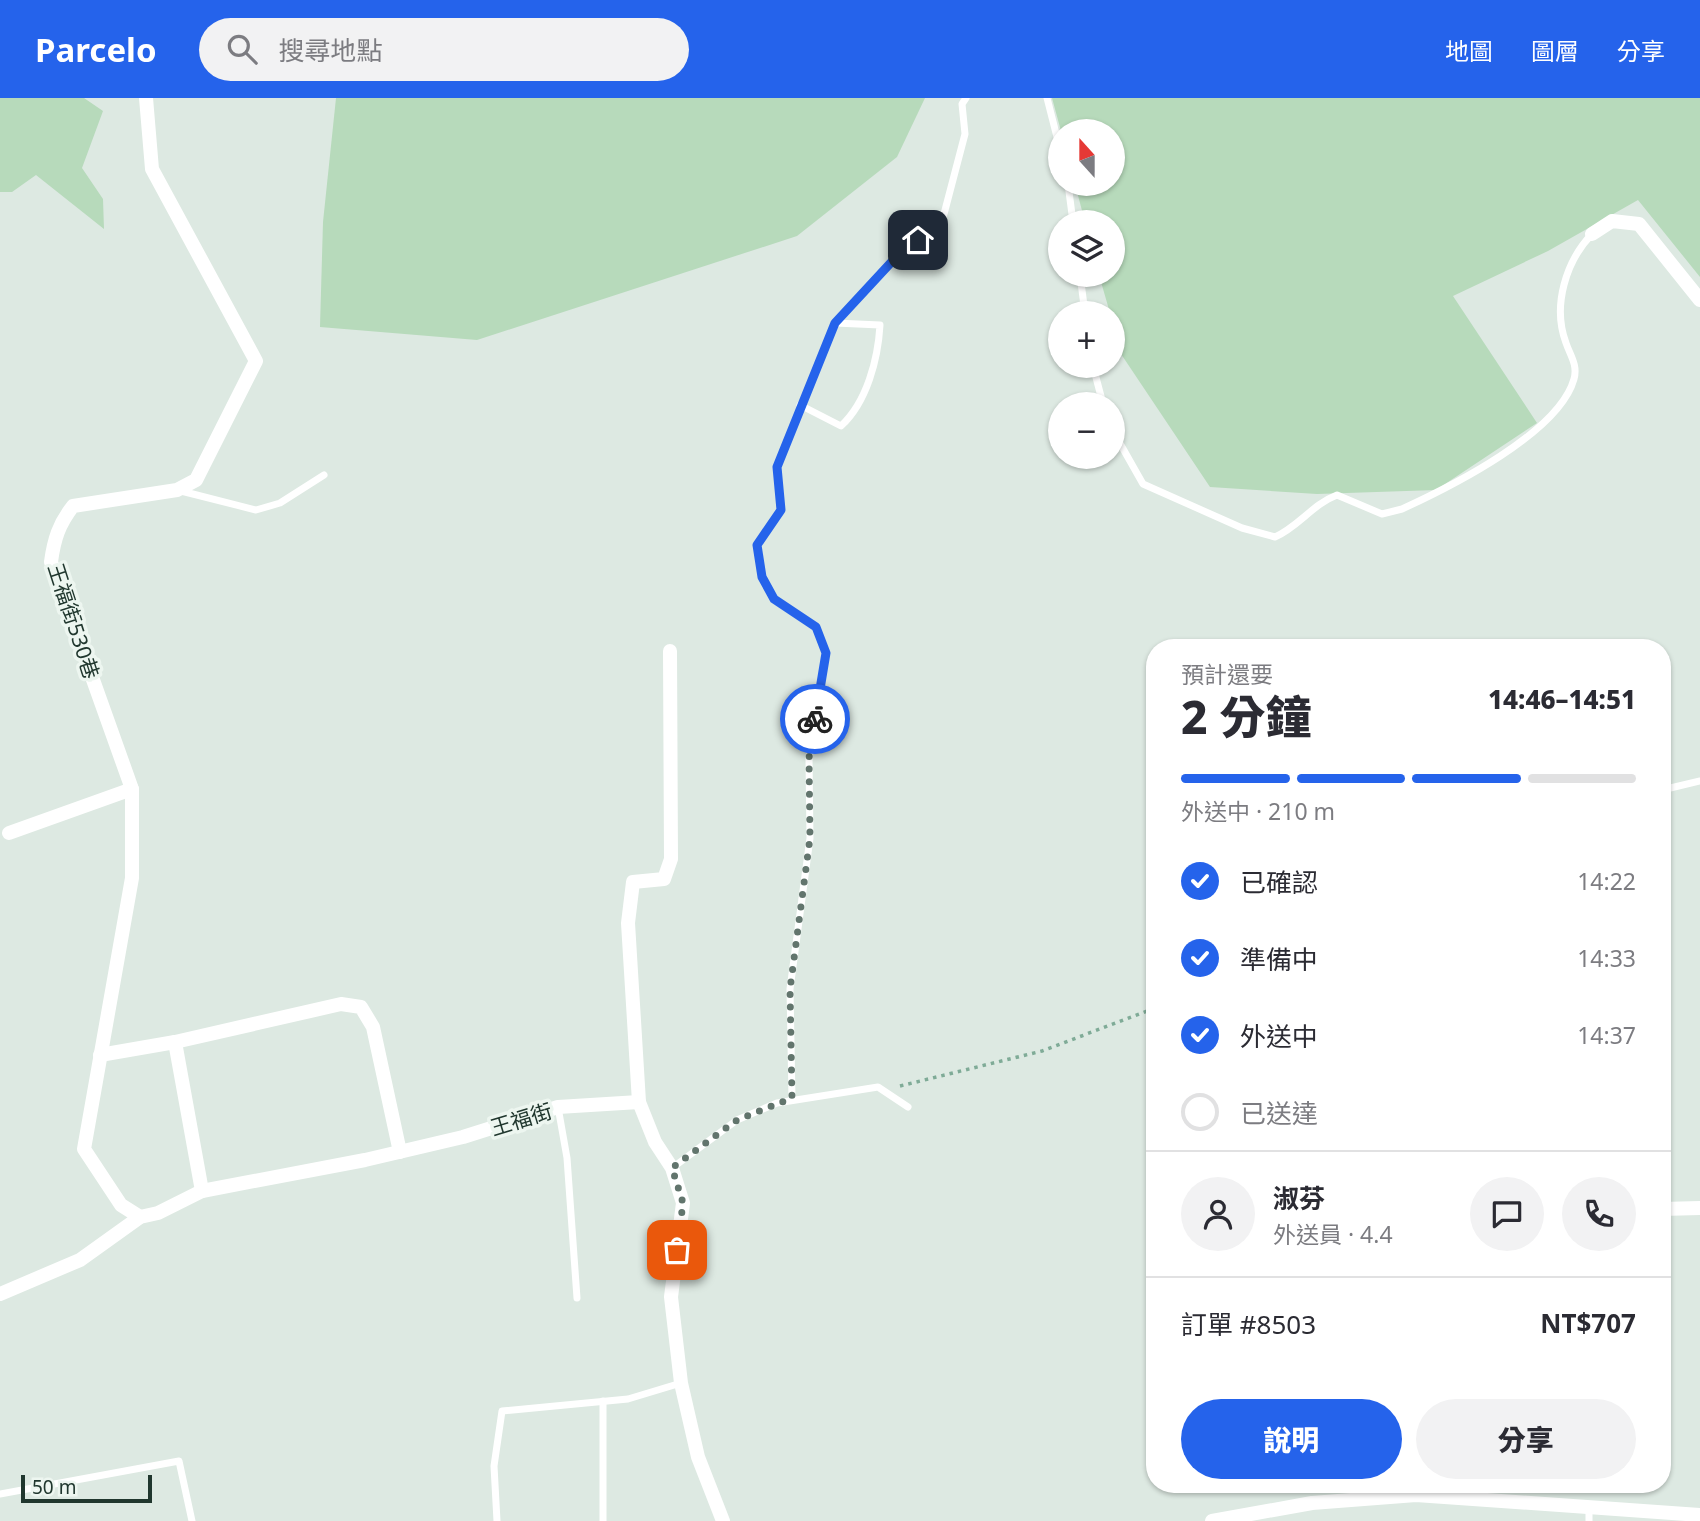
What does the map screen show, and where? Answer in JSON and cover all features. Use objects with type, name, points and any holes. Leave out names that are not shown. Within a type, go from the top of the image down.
[{"type":"street","points":[[146,98],[152,169],[256,361],[196,481],[177,490]]},
{"type":"street","points":[[1592,234],[1612,221],[1639,224],[1700,300]]},
{"type":"street","name":"王福街530巷","points":[[140,1217],[121,1205],[84,1149],[132,878],[132,789],[51,562],[54,539],[60,523],[74,506],[177,490]]},
{"type":"street","points":[[670,651],[671,859],[664,879],[633,882],[628,923],[639,1102],[655,1142],[672,1168],[683,1203],[671,1297],[681,1383],[698,1457],[723,1521]]},
{"type":"street","points":[[9,833],[132,789]]},
{"type":"street","points":[[100,1055],[175,1042],[341,1004],[361,1007],[373,1027],[400,1152]]},
{"type":"street","points":[[175,1042],[202,1191]]},
{"type":"street","name":"王福街","points":[[0,1294],[80,1260],[140,1217],[158,1213],[202,1191],[400,1152],[463,1137],[558,1107],[639,1102]]},
{"type":"street","points":[[1671,1209],[1700,1208]]},
{"type":"street","points":[[1212,1521],[1312,1503],[1392,1493]]},
{"type":"street","points":[[1448,1493],[1700,1515]]},
{"type":"lane","points":[[792,1098],[790,989],[810,838],[809,758],[826,653],[816,627],[774,599],[762,577],[757,545],[781,510],[777,467],[800,404],[835,323],[898,255],[937,225],[944,214],[965,134],[962,104],[966,98]]},
{"type":"lane","points":[[1047,98],[1052,119]]},
{"type":"lane","points":[[1125,452],[1143,484],[1242,528],[1275,537],[1292,529],[1324,500],[1337,495],[1381,514],[1402,509],[1524,442],[1564,398],[1574,378],[1574,359],[1565,342],[1560,309],[1576,251],[1592,234]]},
{"type":"lane","points":[[800,404],[842,426],[856,412],[879,349],[880,325],[835,323]]},
{"type":"lane","points":[[177,490],[256,510],[280,503],[324,475]]},
{"type":"lane","points":[[1671,788],[1700,781]]},
{"type":"lane","points":[[672,1168],[737,1120],[792,1098],[805,1100],[868,1086],[885,1090],[908,1107]]},
{"type":"lane","points":[[558,1107],[567,1158],[577,1298]]},
{"type":"lane","points":[[497,1521],[494,1466],[502,1410],[628,1399],[681,1383]]},
{"type":"lane","points":[[603,1401],[603,1521]]},
{"type":"lane","points":[[0,1494],[178,1461],[192,1521]]},
{"type":"lane","points":[[1589,1506],[1589,1521]]},
{"type":"path","points":[[885,1090],[1042,1051],[1146,1011]]},
{"type":"green space","points":[[0,98],[84,98],[103,111],[82,168],[103,199],[104,229],[36,175],[12,192],[0,192]]},
{"type":"green space","points":[[336,98],[925,98],[897,157],[797,236],[477,340],[320,327],[323,222]]},
{"type":"green space","points":[[1052,98],[1700,98],[1700,277],[1638,200],[1548,251],[1453,296],[1537,423],[1436,490],[1317,494],[1210,487],[1125,360],[1125,301],[1107,301],[1102,287],[1125,287],[1125,210],[1082,210],[1078,196],[1125,196],[1125,119],[1058,119]]},
{"type":"way so far","points":[[677,1250],[683,1203],[672,1168],[737,1120],[792,1098],[790,989],[810,838],[809,758],[815,719]]},
{"type":"route","points":[[815,719],[826,653],[816,627],[774,599],[762,577],[757,545],[781,510],[777,467],[800,404],[835,323],[898,255],[918,240]]}]
